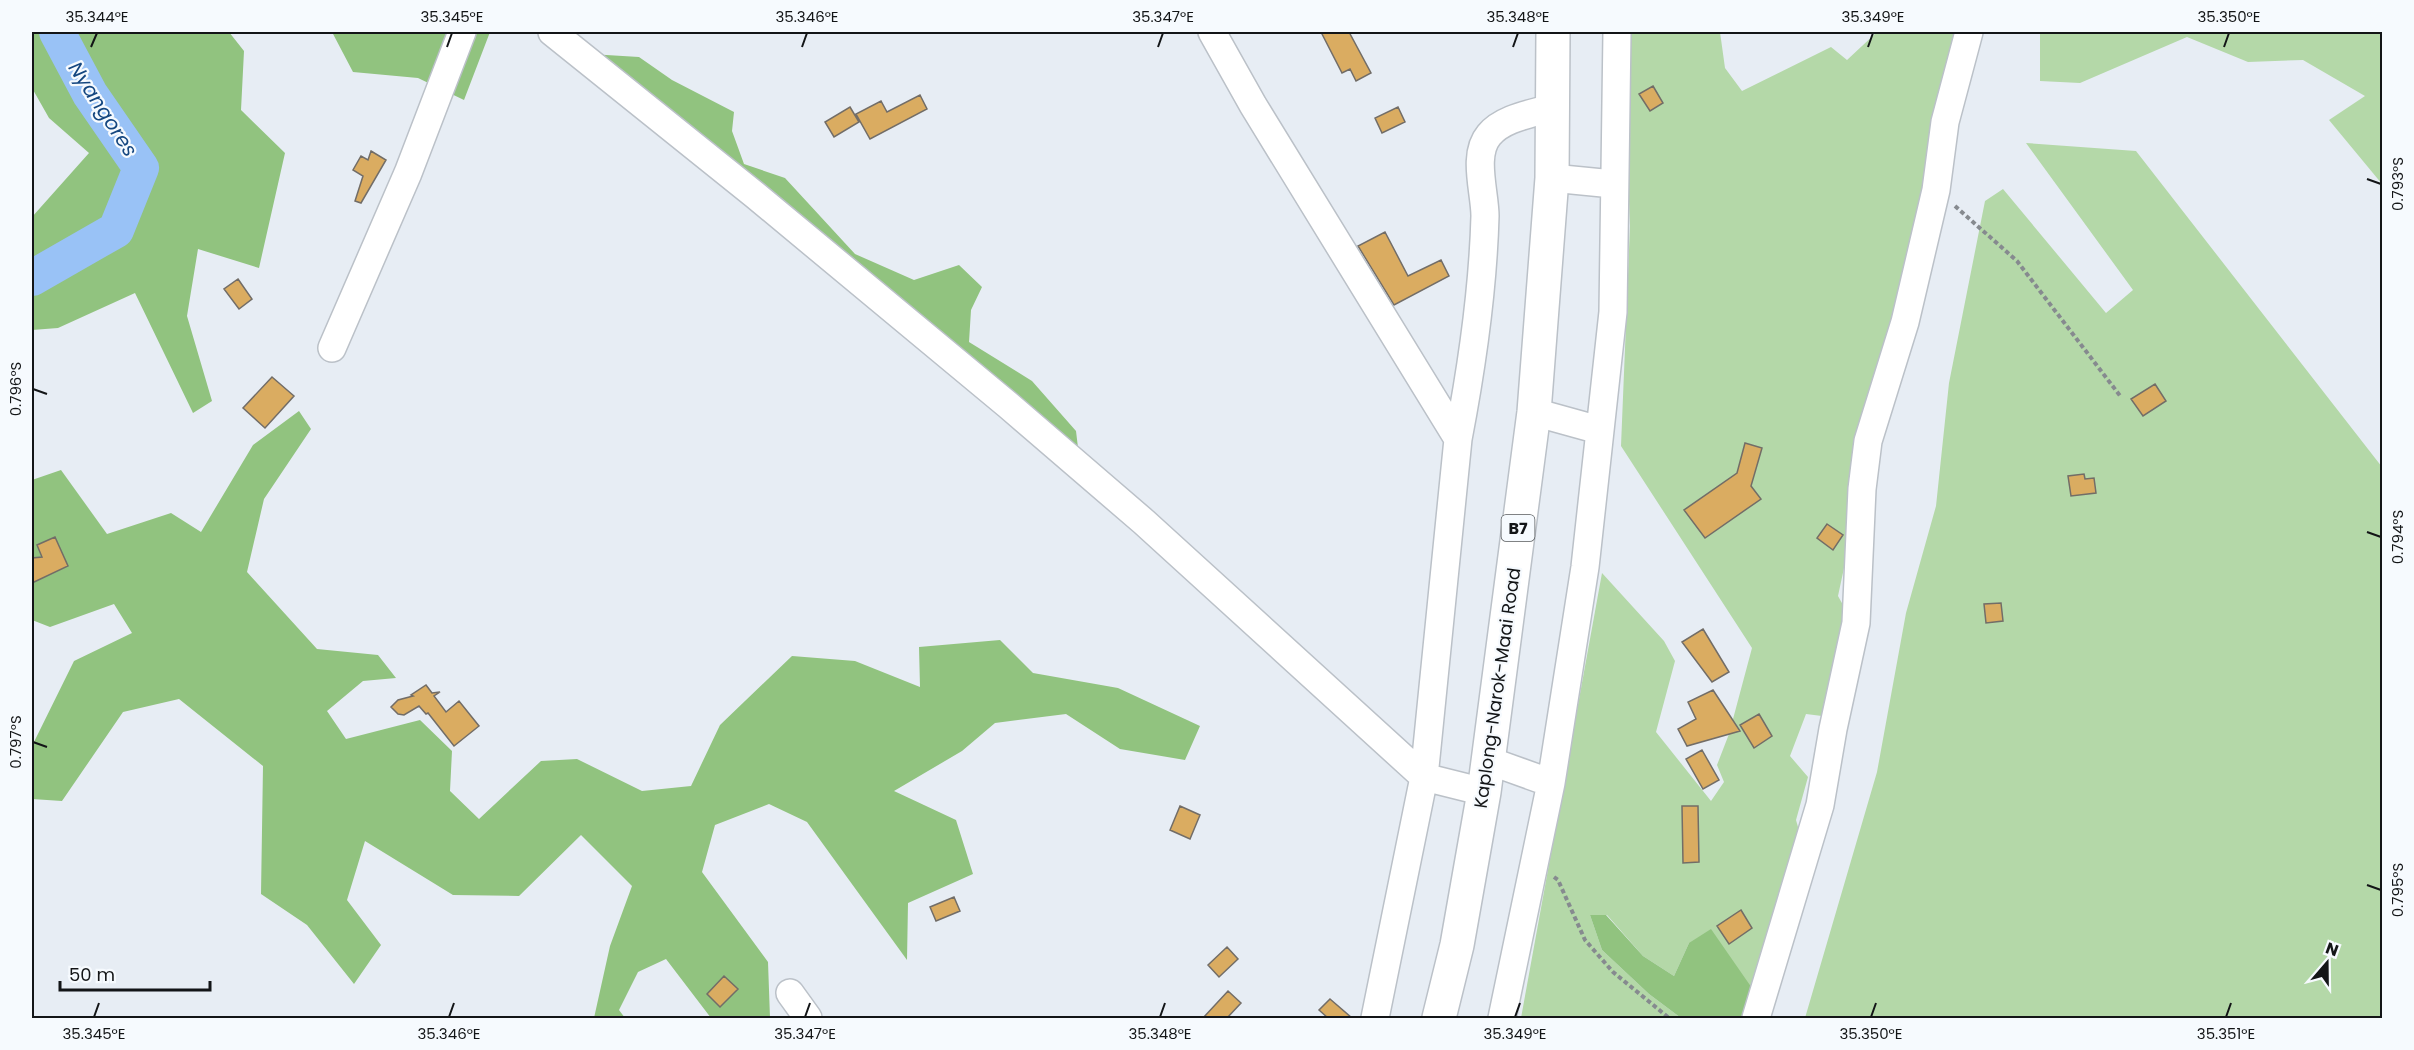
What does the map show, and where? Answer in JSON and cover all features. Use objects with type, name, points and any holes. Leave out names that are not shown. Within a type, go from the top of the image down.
[{"type":"highway","name":"Kaplong-Narok-Maai Road","points":[[1439,1018],[1457,945],[1485,776],[1534,412],[1552,178],[1553,32]]},
{"type":"street","points":[[332,348],[408,173],[462,32]]},
{"type":"street","points":[[552,32],[755,195],[1025,420],[1144,522],[1424,777],[1485,776],[1551,783]]},
{"type":"street","points":[[1212,32],[1258,114],[1458,439]]},
{"type":"street","points":[[1502,1018],[1551,783],[1585,567],[1613,312],[1613,184],[1617,32]]},
{"type":"street","points":[[1756,1018],[1820,806],[1833,729],[1856,622],[1862,489],[1868,441],[1905,322],[1936,190],[1945,122],[1969,32]]},
{"type":"street","points":[[1375,1018],[1424,777],[1458,439],[1468,385],[1481,275],[1485,214],[1481,160],[1483,146],[1488,136],[1505,123],[1551,108]]},
{"type":"street","points":[[1552,178],[1613,184]]},
{"type":"street","points":[[1534,412],[1599,430]]},
{"type":"street","points":[[790,993],[808,1018]]},
{"type":"path","points":[[1936,190],[2018,261],[2121,397]]},
{"type":"path","points":[[1534,863],[1558,880],[1585,940],[1613,972],[1669,1018]]},
{"type":"green space","points":[[32,32],[229,32],[244,51],[241,110],[285,153],[259,268],[198,249],[187,316],[212,401],[193,413],[135,293],[58,328],[32,330],[32,217],[89,153],[49,118],[32,88]]},
{"type":"green space","points":[[332,32],[490,32],[464,100],[418,78],[353,72]]},
{"type":"green space","points":[[1622,32],[1646,32],[1646,34],[1652,32],[1720,32],[1725,68],[1742,91],[1831,47],[1847,60],[1877,32],[1959,32],[1838,596],[1848,614],[1822,716],[1806,714],[1790,756],[1808,777],[1796,820],[1800,834],[1754,991],[1689,943],[1674,976],[1643,956],[1607,915],[1590,915],[1602,950],[1649,994],[1681,1018],[1521,1018],[1602,573],[1664,641],[1675,661],[1656,732],[1711,801],[1724,782],[1717,765],[1729,734],[1752,648],[1621,446],[1630,226]]},
{"type":"green space","points":[[2040,32],[2382,32],[2382,184],[2329,120],[2365,96],[2303,60],[2248,62],[2187,37],[2080,83],[2040,81]]},
{"type":"green space","points":[[590,54],[639,57],[672,80],[734,112],[732,131],[744,164],[785,178],[855,254],[914,280],[959,265],[982,287],[971,310],[969,342],[1032,381],[1076,431],[1079,456]]},
{"type":"green space","points":[[2026,143],[2136,151],[2382,467],[2382,1018],[1805,1018],[1877,772],[1906,613],[1936,506],[1949,383],[1985,201],[2003,189],[2106,313],[2133,290]]},
{"type":"green space","points":[[299,411],[311,429],[264,499],[247,572],[317,649],[378,655],[396,678],[363,681],[327,711],[346,739],[420,720],[452,751],[450,791],[479,819],[541,761],[577,759],[642,791],[691,786],[720,725],[792,656],[855,661],[920,687],[919,647],[1000,640],[1033,673],[1118,688],[1200,726],[1185,760],[1120,749],[1066,714],[995,723],[962,751],[894,791],[956,820],[973,874],[908,903],[907,960],[807,822],[769,804],[715,825],[702,872],[768,962],[770,1018],[711,1018],[666,959],[638,972],[619,1010],[625,1018],[594,1018],[610,946],[632,886],[581,835],[519,896],[453,895],[365,841],[347,900],[381,945],[354,984],[307,925],[261,894],[263,766],[179,699],[123,712],[62,801],[32,799],[32,746],[74,661],[132,633],[114,604],[50,627],[32,620],[32,480],[61,470],[107,534],[171,513],[201,532],[253,445]]},
{"type":"green space","points":[[1590,915],[1606,915],[1643,956],[1674,976],[1689,943],[1711,929],[1754,991],[1746,1018],[1681,1018],[1649,994],[1602,950]]},
{"type":"building","points":[[1321,32],[1349,32],[1371,73],[1356,81],[1350,69],[1342,73]]},
{"type":"building","points":[[1653,86],[1663,103],[1650,111],[1639,94]]},
{"type":"building","points":[[920,95],[927,109],[870,139],[856,114],[881,101],[887,112]]},
{"type":"building","points":[[850,107],[859,122],[834,137],[825,122]]},
{"type":"building","points":[[1398,107],[1405,122],[1382,133],[1375,118]]},
{"type":"building","points":[[371,151],[386,160],[361,203],[355,201],[363,176],[353,170],[361,156],[368,160]]},
{"type":"building","points":[[1385,232],[1408,276],[1441,260],[1449,276],[1394,305],[1358,246]]},
{"type":"building","points":[[238,279],[252,299],[239,309],[224,289]]},
{"type":"building","points":[[272,377],[294,396],[265,428],[243,408]]},
{"type":"building","points":[[2155,384],[2166,401],[2143,416],[2131,399]]},
{"type":"building","points":[[1745,443],[1762,448],[1751,486],[1761,499],[1705,538],[1684,510],[1737,473]]},
{"type":"building","points":[[2084,474],[2085,479],[2094,478],[2096,493],[2071,496],[2068,476]]},
{"type":"building","points":[[1827,524],[1843,535],[1833,550],[1817,538]]},
{"type":"building","points":[[55,537],[68,566],[32,583],[32,558],[42,557],[37,545]]},
{"type":"building","points":[[2001,603],[2003,621],[1986,623],[1984,604]]},
{"type":"building","points":[[1703,629],[1729,672],[1712,682],[1682,642]]},
{"type":"building","points":[[426,685],[432,693],[440,692],[434,696],[446,712],[459,701],[479,726],[454,746],[428,713],[426,714],[419,706],[404,715],[398,714],[391,707],[398,700],[413,696],[411,695]]},
{"type":"building","points":[[1713,690],[1740,731],[1687,746],[1678,729],[1696,719],[1688,702]]},
{"type":"building","points":[[1759,714],[1772,736],[1754,748],[1740,725]]},
{"type":"building","points":[[1702,750],[1719,780],[1703,789],[1686,759]]},
{"type":"building","points":[[1180,806],[1200,815],[1190,839],[1170,830]]},
{"type":"building","points":[[1682,806],[1698,806],[1699,862],[1683,863]]},
{"type":"building","points":[[954,897],[960,911],[936,921],[930,907]]},
{"type":"building","points":[[1741,910],[1752,928],[1729,944],[1717,926]]},
{"type":"building","points":[[1227,947],[1238,959],[1219,977],[1208,965]]},
{"type":"building","points":[[724,976],[738,989],[720,1007],[707,994]]},
{"type":"building","points":[[1228,991],[1241,1003],[1227,1018],[1203,1018]]},
{"type":"building","points":[[1330,999],[1352,1018],[1328,1018],[1319,1010]]},
{"type":"waterway","name":"Nyangores","points":[[32,278],[116,230],[141,168],[90,94],[57,32]]}]
